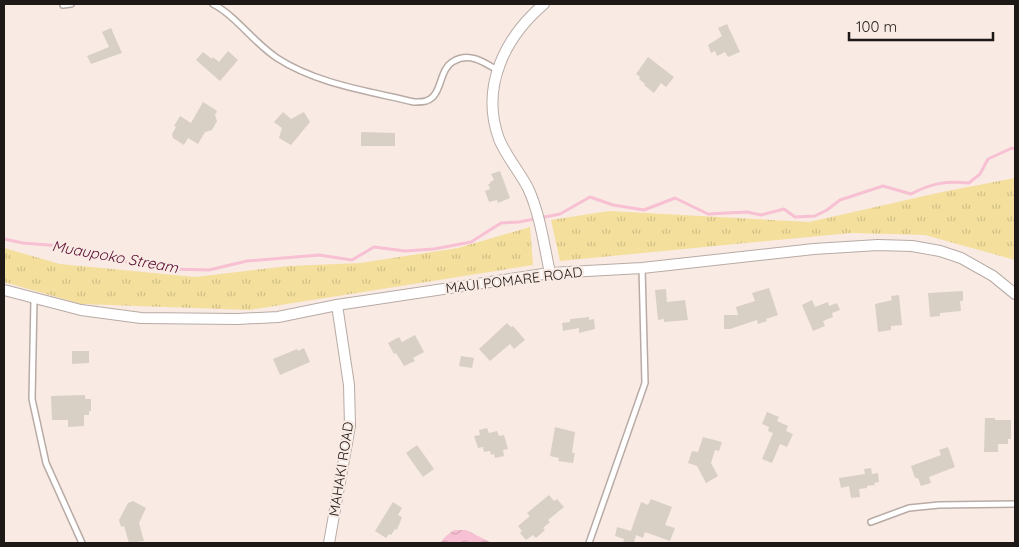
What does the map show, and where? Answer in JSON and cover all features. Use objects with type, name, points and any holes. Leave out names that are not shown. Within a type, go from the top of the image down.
[{"type":"street","points":[[544,4],[518,29],[508,45],[497,70],[493,91],[493,116],[500,140],[528,189],[537,215],[550,273]]},
{"type":"street","name":"MAUI POMARE ROAD","points":[[4,290],[81,310],[141,318],[236,319],[278,316],[337,304],[550,273],[642,268],[814,249],[878,245],[912,246],[940,251],[961,258],[993,276],[1015,294]]},
{"type":"street","name":"MAHAKI ROAD","points":[[329,543],[350,426],[349,385],[337,304]]},
{"type":"lane","points":[[63,5],[70,4]]},
{"type":"lane","points":[[213,4],[222,9],[256,43],[297,68],[329,81],[414,102],[427,101],[437,92],[446,67],[456,59],[472,58],[497,70]]},
{"type":"lane","points":[[589,543],[645,383],[642,268]]},
{"type":"lane","points":[[34,299],[32,399],[46,462],[82,543]]},
{"type":"lane","points":[[871,522],[909,508],[939,505],[1015,504]]},
{"type":"green space","points":[[1015,178],[1015,260],[925,235],[851,233],[560,261],[551,220],[609,211],[809,222],[942,192]]},
{"type":"green space","points":[[530,227],[533,265],[249,310],[81,304],[4,282],[4,248],[60,264],[195,277],[289,266],[360,263],[458,248]]},
{"type":"water","points":[[454,530],[466,530],[492,543],[440,543]]},
{"type":"building","points":[[727,24],[740,52],[728,57],[725,52],[717,56],[715,51],[711,53],[708,45],[722,36],[718,28]]},
{"type":"building","points":[[111,28],[122,53],[91,64],[87,56],[109,47],[102,32]]},
{"type":"building","points":[[228,51],[238,60],[220,81],[196,60],[203,52],[219,62]]},
{"type":"building","points":[[648,57],[674,77],[666,87],[661,83],[654,93],[644,85],[636,74]]},
{"type":"building","points":[[203,102],[217,111],[215,115],[217,121],[212,130],[205,132],[198,144],[188,138],[184,145],[173,138],[172,134],[176,127],[174,126],[180,116],[191,123]]},
{"type":"building","points":[[283,112],[291,119],[304,112],[310,122],[291,145],[279,138],[282,128],[274,122]]},
{"type":"building","points":[[361,132],[395,133],[395,146],[361,146]]},
{"type":"building","points":[[500,171],[510,198],[498,203],[497,200],[489,202],[485,191],[490,189],[488,184],[494,180],[491,174]]},
{"type":"building","points":[[769,288],[778,315],[758,324],[757,320],[730,329],[724,329],[724,315],[738,315],[736,307],[755,301],[752,293]]},
{"type":"building","points":[[666,289],[667,302],[685,300],[688,320],[664,322],[664,319],[658,320],[655,290]]},
{"type":"building","points":[[963,291],[963,301],[960,301],[961,311],[940,313],[940,316],[930,317],[928,293]]},
{"type":"building","points":[[899,295],[902,325],[891,326],[891,330],[878,332],[875,304],[892,300],[891,296]]},
{"type":"building","points":[[812,300],[815,307],[828,302],[829,306],[837,303],[840,310],[832,313],[833,317],[823,321],[825,326],[813,331],[802,305]]},
{"type":"building","points":[[589,317],[589,320],[594,319],[595,329],[579,333],[579,328],[563,331],[562,323],[570,322],[570,319]]},
{"type":"building","points":[[507,323],[511,327],[513,326],[525,340],[514,349],[510,344],[490,361],[479,349]]},
{"type":"building","points":[[415,335],[424,352],[413,358],[415,361],[404,366],[388,343],[399,337],[402,342]]},
{"type":"building","points":[[304,348],[310,362],[280,375],[273,359]]},
{"type":"building","points":[[72,351],[89,351],[89,363],[72,364]]},
{"type":"building","points":[[461,356],[474,358],[472,368],[459,366]]},
{"type":"building","points":[[85,395],[85,399],[91,399],[91,411],[89,411],[89,415],[84,415],[84,426],[68,427],[68,420],[52,420],[51,396]]},
{"type":"building","points":[[767,412],[779,417],[777,421],[788,426],[786,431],[793,434],[787,447],[780,444],[772,463],[762,459],[773,433],[768,431],[769,427],[762,424]]},
{"type":"building","points":[[985,418],[1011,420],[1011,439],[1008,439],[1008,444],[998,444],[998,452],[984,452]]},
{"type":"building","points":[[555,427],[575,432],[572,453],[575,453],[573,463],[558,461],[559,458],[550,456]]},
{"type":"building","points":[[487,428],[489,433],[497,431],[499,436],[504,435],[508,449],[503,450],[504,456],[495,458],[494,454],[491,455],[490,451],[484,452],[483,447],[478,448],[474,436],[480,435],[479,430]]},
{"type":"building","points":[[703,437],[722,442],[719,451],[715,450],[711,463],[718,476],[706,483],[697,466],[688,463],[692,451],[698,452]]},
{"type":"building","points":[[417,445],[434,469],[423,477],[406,453]]},
{"type":"building","points":[[948,447],[955,467],[929,477],[931,483],[921,486],[918,478],[915,478],[911,466],[941,455],[939,450]]},
{"type":"building","points":[[871,468],[872,474],[878,473],[879,482],[874,483],[875,485],[867,486],[867,488],[859,489],[860,497],[851,498],[849,486],[841,488],[839,478],[865,474],[864,469]]},
{"type":"building","points":[[549,495],[554,501],[557,499],[564,507],[548,520],[550,522],[543,528],[545,530],[536,538],[533,535],[526,540],[520,533],[522,531],[518,526],[530,516],[527,513]]},
{"type":"building","points":[[651,499],[672,507],[665,525],[675,528],[670,541],[645,532],[643,538],[636,535],[634,543],[623,543],[624,539],[615,536],[617,527],[631,531],[641,502],[648,505]]},
{"type":"building","points":[[133,501],[146,508],[139,523],[144,541],[129,543],[124,526],[121,527],[119,520],[128,503]]},
{"type":"building","points":[[393,502],[402,508],[398,515],[402,517],[397,530],[395,529],[386,538],[375,531]]},
{"type":"waterway","name":"Muaupoko Stream","points":[[4,239],[23,243],[60,246],[110,259],[170,269],[209,270],[247,261],[319,255],[352,260],[374,247],[405,251],[434,249],[471,242],[501,223],[519,222],[560,214],[590,197],[613,205],[644,210],[675,198],[708,214],[747,212],[761,215],[784,209],[795,217],[815,216],[840,200],[883,186],[911,194],[926,187],[939,184],[953,182],[969,183],[980,174],[988,159],[1012,148],[1015,149]]}]
